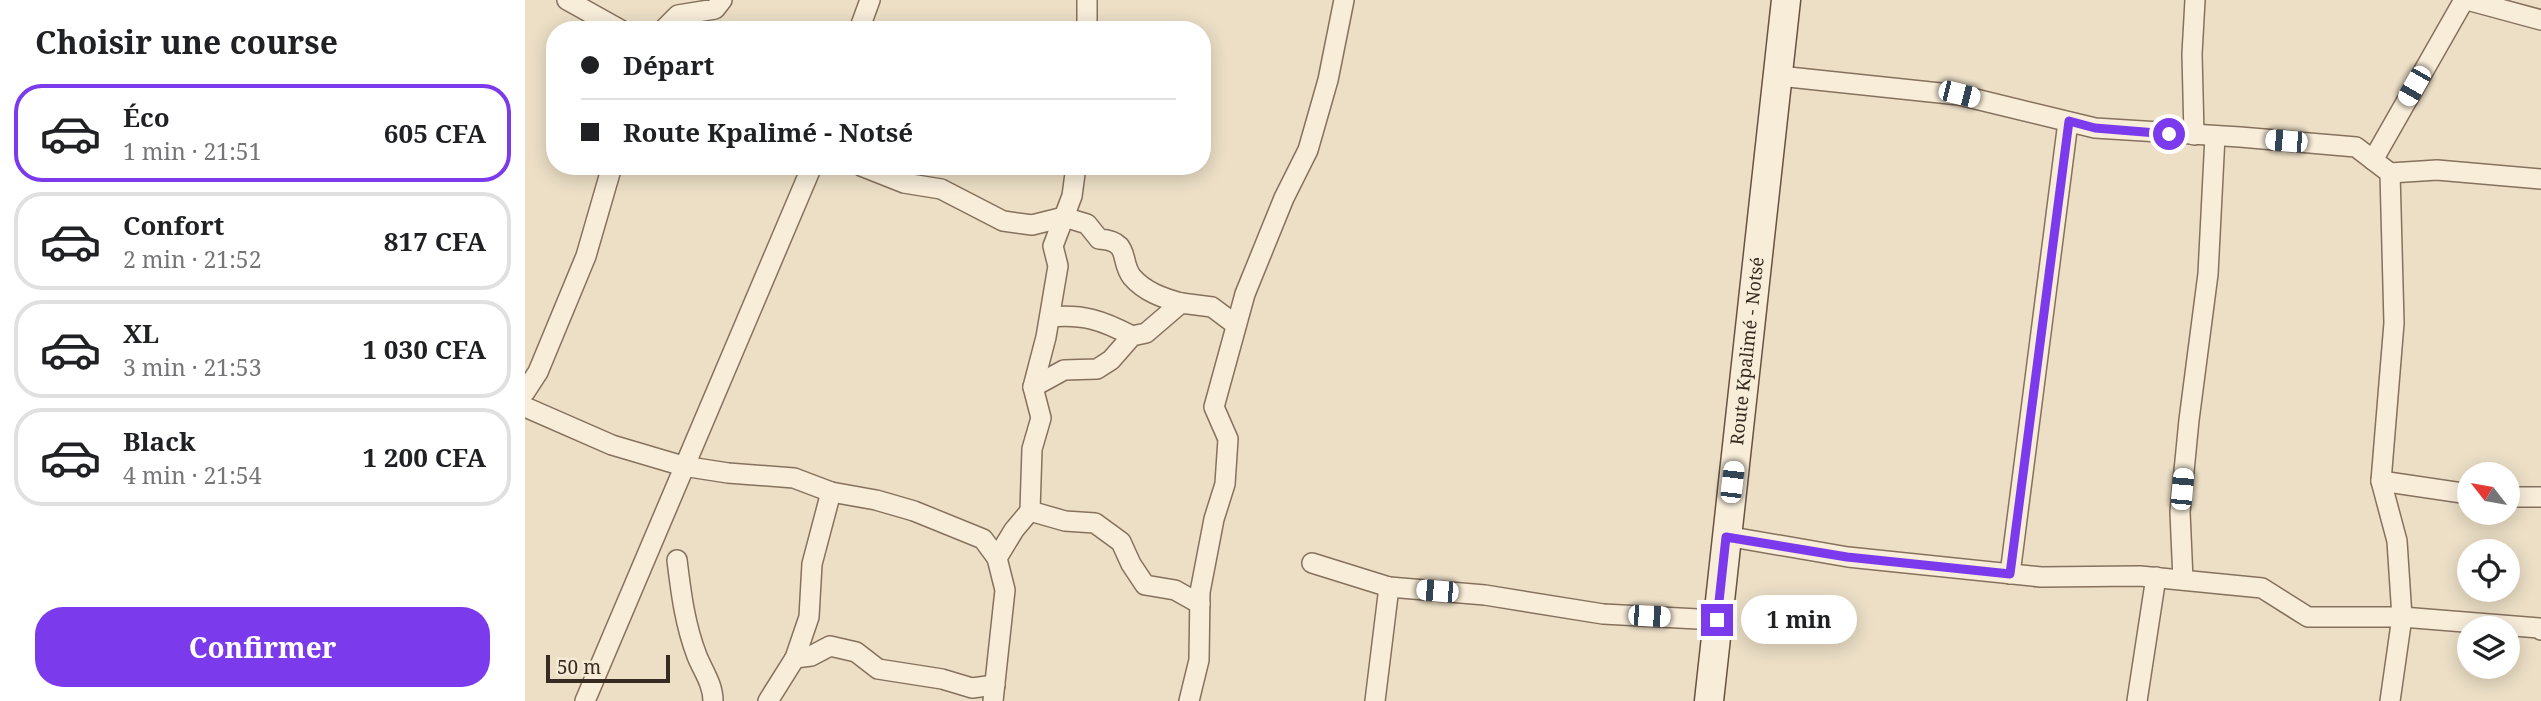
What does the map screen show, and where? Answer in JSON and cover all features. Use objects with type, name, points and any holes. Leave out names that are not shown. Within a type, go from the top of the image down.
[{"type":"main road","name":"Route Kpalimé - Notsé","points":[[1709,701],[1786,0]]},
{"type":"street","points":[[567,0],[605,21]]},
{"type":"street","points":[[672,21],[678,15],[715,9],[722,0]]},
{"type":"street","points":[[862,21],[870,0]]},
{"type":"street","points":[[1087,0],[1087,21]]},
{"type":"street","points":[[1189,701],[1199,660],[1200,604],[1214,519],[1225,484],[1228,439],[1214,407],[1245,294],[1284,198],[1308,150],[1328,80],[1344,0]]},
{"type":"street","points":[[2194,135],[2192,54],[2195,0]]},
{"type":"street","points":[[2373,160],[2465,0],[2541,20]]},
{"type":"street","points":[[1779,76],[1959,94],[2095,128],[2356,147],[2390,173],[2437,170],[2541,179]]},
{"type":"street","points":[[2010,574],[2069,121]]},
{"type":"street","points":[[2183,580],[2180,512],[2189,420],[2209,274],[2215,136]]},
{"type":"street","points":[[2390,173],[2394,323],[2381,481],[2397,541],[2402,617],[2390,701]]},
{"type":"street","points":[[525,392],[538,372],[586,256],[609,175]]},
{"type":"street","points":[[585,701],[808,175]]},
{"type":"street","points":[[884,175],[904,183],[941,189],[1003,221],[1032,225],[1064,217],[1087,224],[1099,239],[1111,240],[1124,252],[1131,276],[1155,296],[1212,307],[1236,325]]},
{"type":"street","points":[[997,558],[1014,530],[1030,511],[1032,449],[1041,418],[1033,387],[1058,266],[1053,246],[1072,196],[1075,175]]},
{"type":"street","points":[[1033,387],[1064,370],[1097,369],[1111,360],[1132,336],[1146,333],[1181,303]]},
{"type":"street","points":[[1049,317],[1073,315],[1106,322],[1132,336]]},
{"type":"street","points":[[525,407],[612,445],[684,466],[728,473],[794,478],[831,492],[876,500],[945,523],[982,539],[997,558],[1005,590],[994,693],[941,679],[878,669],[856,652],[830,646],[811,656],[795,659]]},
{"type":"street","points":[[2381,481],[2457,492]]},
{"type":"street","points":[[768,701],[795,659],[809,617],[812,564],[831,492]]},
{"type":"street","points":[[2520,498],[2541,497]]},
{"type":"street","points":[[1030,511],[1065,521],[1095,523],[1121,542],[1145,585],[1175,590],[1200,604]]},
{"type":"street","points":[[1726,537],[1847,557],[2010,574],[2041,577],[2155,578],[2262,589],[2308,617],[2402,617],[2541,630]]},
{"type":"street","points":[[677,560],[683,609],[697,655],[713,691],[713,701]]},
{"type":"street","points":[[1312,564],[1389,587],[1485,595],[1602,614],[1717,620]]},
{"type":"street","points":[[2137,701],[2155,578]]},
{"type":"street","points":[[1375,701],[1389,587]]},
{"type":"street","points":[[809,617],[830,646]]},
{"type":"route","points":[[1717,620],[1726,537],[1847,557],[2010,574],[2069,121],[2095,128],[2169,134]]}]
